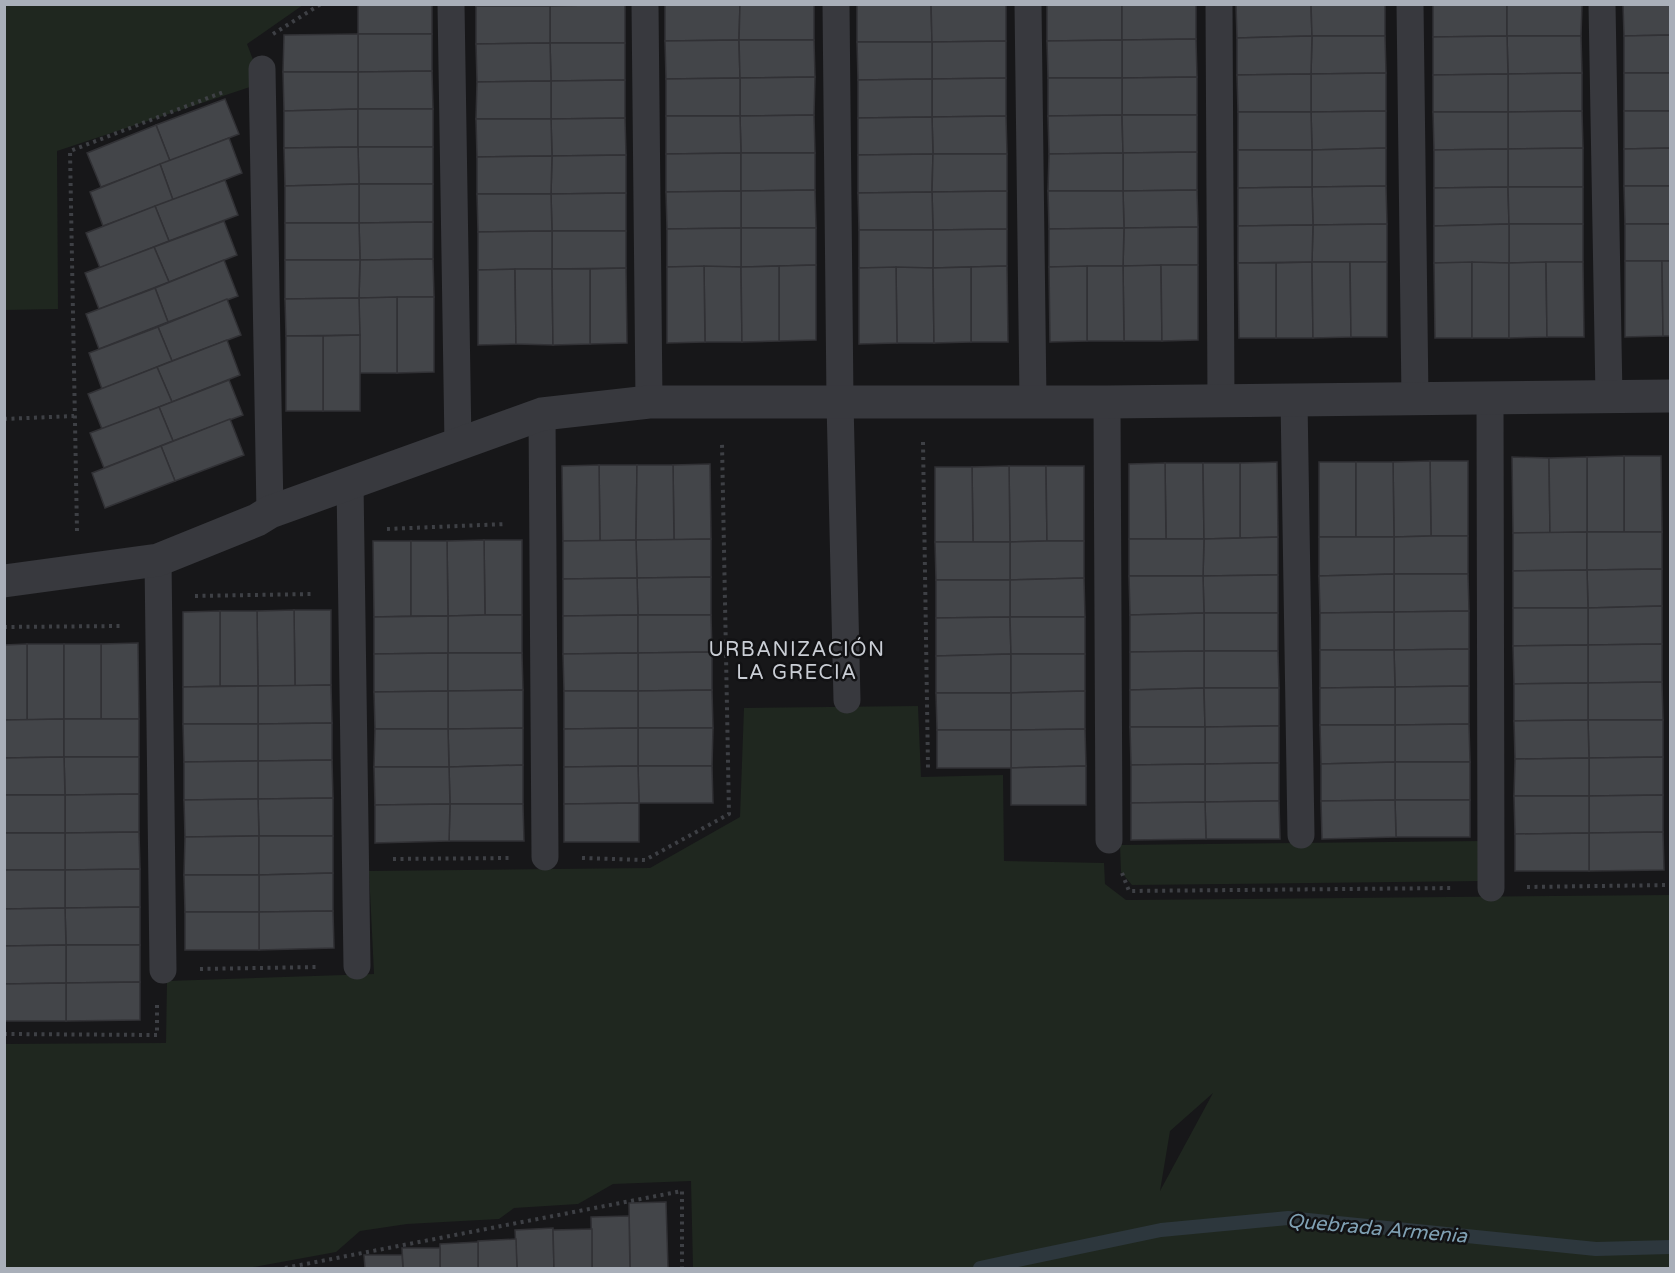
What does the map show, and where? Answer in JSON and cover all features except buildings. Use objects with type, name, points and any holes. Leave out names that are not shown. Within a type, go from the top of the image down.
[{"type":"street","points":[[4,580],[158,560],[256,520],[270,512],[542,414],[649,402],[1107,402],[1671,396]]},
{"type":"lane","points":[[452,4],[458,444]]},
{"type":"lane","points":[[645,4],[649,402]]},
{"type":"lane","points":[[836,4],[840,402],[847,700]]},
{"type":"lane","points":[[1028,4],[1032,401]]},
{"type":"lane","points":[[1219,4],[1221,401]]},
{"type":"lane","points":[[1410,4],[1415,399]]},
{"type":"lane","points":[[1602,4],[1609,397]]},
{"type":"lane","points":[[262,76],[270,512]]},
{"type":"lane","points":[[1490,398],[1491,888]]},
{"type":"lane","points":[[1294,400],[1301,835]]},
{"type":"lane","points":[[1107,402],[1109,840]]},
{"type":"lane","points":[[542,414],[545,857]]},
{"type":"lane","points":[[350,483],[357,966]]},
{"type":"lane","points":[[158,560],[164,970]]},
{"type":"path","points":[[77,535],[70,151],[262,76],[261,42],[321,4]]},
{"type":"path","points":[[923,402],[928,768]]},
{"type":"path","points":[[721,403],[729,814]]},
{"type":"path","points":[[4,419],[74,416]]},
{"type":"path","points":[[351,531],[543,522]]},
{"type":"path","points":[[158,596],[352,594]]},
{"type":"path","points":[[4,627],[159,626]]},
{"type":"path","points":[[1109,840],[1129,891],[1671,885]]},
{"type":"path","points":[[285,1269],[682,1191],[682,1269]]},
{"type":"shaded area","points":[[4,5],[303,5],[247,44],[262,83],[57,151],[58,309],[5,310]]},
{"type":"shaded area","points":[[918,706],[921,777],[1003,775],[1004,861],[1104,863],[1105,884],[1126,900],[1670,895],[1670,1268],[693,1268],[691,1181],[613,1184],[578,1204],[514,1208],[499,1219],[407,1224],[360,1231],[336,1252],[248,1268],[5,1268],[4,1044],[166,1043],[167,981],[374,974],[369,871],[650,868],[740,817],[744,708]],"holes":[[[1213,1093],[1160,1191],[1170,1131]]]},
{"type":"shaded area","points":[[1481,841],[1482,881],[1132,885],[1121,872],[1120,845]]},
{"type":"waterway","name":"Quebrada Armenia","points":[[980,1268],[1161,1230],[1288,1218],[1596,1249],[1670,1247]]},
{"type":"district","name":"URBANIZACIÓN LA GRECIA","points":[[797,660]]}]
